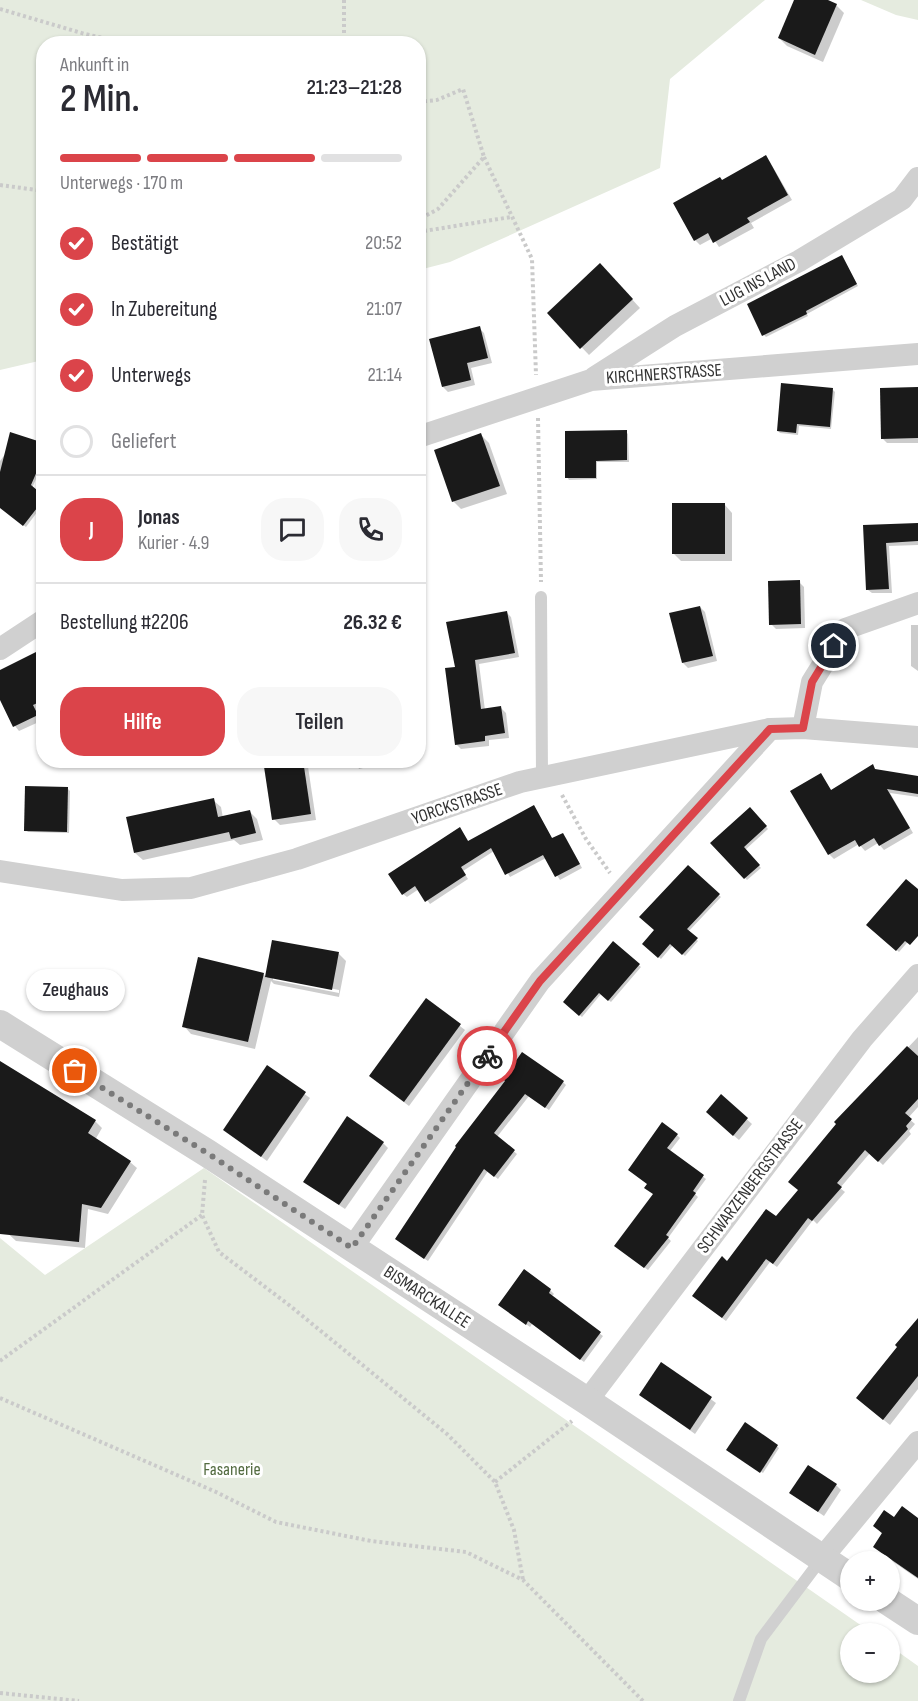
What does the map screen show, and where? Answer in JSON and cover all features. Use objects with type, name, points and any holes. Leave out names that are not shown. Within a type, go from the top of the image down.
[{"type":"street","name":"LUG INS LAND","points":[[591,380],[675,326],[799,261],[902,199],[918,178]]},
{"type":"street","name":"KIRCHNERSTRASSE","points":[[426,434],[591,380],[918,354]]},
{"type":"street","points":[[803,728],[812,682],[845,628],[918,603]]},
{"type":"street","points":[[0,649],[36,625]]},
{"type":"street","name":"YORCKSTRASSE","points":[[0,871],[122,891],[191,888],[297,859],[520,782],[770,729],[803,728],[918,737]]},
{"type":"street","points":[[352,1248],[540,981],[770,729]]},
{"type":"street","name":"SCHWARZENBERGSTRASSE","points":[[581,1410],[862,1038],[918,975]]},
{"type":"street","name":"BISMARCKALLEE","points":[[0,1024],[207,1153],[352,1248],[581,1410],[840,1570]]},
{"type":"street","points":[[822,1558],[918,1442]]},
{"type":"street","points":[[900,1609],[918,1621]]},
{"type":"lane","points":[[541,597],[542,777]]},
{"type":"lane","points":[[739,1701],[761,1639],[822,1558]]},
{"type":"path","points":[[344,0],[344,36]]},
{"type":"path","points":[[0,9],[94,36]]},
{"type":"path","points":[[426,101],[437,100],[463,89],[484,157],[532,260],[541,597]]},
{"type":"path","points":[[426,216],[438,209],[484,157]]},
{"type":"path","points":[[0,185],[36,190]]},
{"type":"path","points":[[426,231],[512,217]]},
{"type":"path","points":[[565,800],[586,839],[623,890]]},
{"type":"path","points":[[207,1153],[202,1215],[219,1252],[289,1305],[447,1434],[495,1482],[514,1530],[523,1580]]},
{"type":"path","points":[[0,1361],[202,1215]]},
{"type":"path","points":[[0,1398],[216,1492],[276,1522],[371,1541],[466,1552],[523,1580],[643,1701]]},
{"type":"path","points":[[495,1482],[581,1410]]},
{"type":"path","points":[[0,1693],[79,1701]]},
{"type":"green space","points":[[0,0],[765,0],[670,79],[660,168],[450,262],[426,268],[426,36],[36,36],[36,362],[0,370]]},
{"type":"green space","points":[[861,0],[918,0],[918,20],[896,15]]},
{"type":"green space","name":"Fasanerie","points":[[204,1168],[858,1623],[840,1623],[840,1683],[900,1683],[900,1653],[918,1666],[918,1701],[0,1701],[0,1238],[45,1275]]},
{"type":"building","points":[[794,0],[828,0],[837,4],[815,55],[778,38]]},
{"type":"building","points":[[766,155],[788,195],[747,218],[750,222],[713,243],[708,233],[694,241],[673,203],[720,177],[722,180]]},
{"type":"building","points":[[842,255],[857,284],[806,311],[807,314],[762,336],[747,304]]},
{"type":"building","points":[[600,263],[633,299],[580,349],[547,313]]},
{"type":"building","points":[[480,326],[488,358],[467,363],[471,380],[442,387],[429,339]]},
{"type":"building","points":[[781,383],[833,388],[830,427],[797,424],[796,433],[777,431]]},
{"type":"building","points":[[918,387],[918,438],[881,439],[880,388]]},
{"type":"building","points":[[627,430],[627,460],[596,461],[596,478],[565,478],[565,431]]},
{"type":"building","points":[[10,432],[36,440],[36,473],[31,485],[36,489],[36,509],[23,526],[0,508],[0,472]]},
{"type":"building","points":[[481,433],[500,486],[452,502],[434,450]]},
{"type":"building","points":[[672,503],[725,503],[725,554],[672,554]]},
{"type":"building","points":[[918,523],[918,541],[886,543],[889,589],[866,590],[863,525]]},
{"type":"building","points":[[800,580],[801,624],[769,625],[768,581]]},
{"type":"building","points":[[700,606],[713,656],[682,663],[669,613]]},
{"type":"building","points":[[507,611],[515,653],[475,660],[481,709],[501,706],[505,733],[485,736],[485,741],[455,745],[445,668],[455,667],[446,622]]},
{"type":"building","points":[[36,652],[36,704],[33,705],[36,716],[13,727],[0,700],[0,670]]},
{"type":"building","points":[[873,764],[875,769],[918,776],[918,794],[887,789],[910,828],[879,846],[874,838],[859,847],[855,840],[828,855],[790,791],[821,773],[831,790]]},
{"type":"building","points":[[264,768],[304,768],[311,814],[272,820]]},
{"type":"building","points":[[25,786],[68,787],[67,832],[24,831]]},
{"type":"building","points":[[214,798],[218,817],[250,810],[256,833],[231,839],[229,832],[134,853],[126,817]]},
{"type":"building","points":[[534,805],[552,838],[563,833],[580,864],[555,877],[543,855],[505,875],[491,848],[461,867],[466,875],[425,902],[415,886],[402,895],[388,874],[460,827],[468,841]]},
{"type":"building","points":[[750,807],[767,826],[744,847],[760,865],[744,879],[710,843]]},
{"type":"building","points":[[688,865],[720,894],[687,929],[698,938],[682,955],[670,944],[658,958],[642,944],[654,930],[639,917]]},
{"type":"building","points":[[906,879],[918,889],[918,936],[910,945],[905,941],[896,951],[866,925]]},
{"type":"building","points":[[272,940],[339,952],[332,990],[265,977]]},
{"type":"building","points":[[613,941],[640,964],[608,1001],[599,993],[579,1016],[563,1002]]},
{"type":"building","points":[[198,957],[264,973],[248,1042],[182,1027]]},
{"type":"building","points":[[426,998],[461,1024],[404,1102],[369,1076]]},
{"type":"building","points":[[907,1046],[918,1056],[918,1099],[905,1113],[912,1119],[906,1126],[908,1129],[878,1162],[865,1150],[837,1183],[842,1187],[812,1221],[808,1218],[773,1264],[766,1259],[722,1318],[692,1296],[722,1256],[727,1261],[766,1209],[776,1216],[798,1190],[788,1182],[836,1124],[834,1122]]},
{"type":"building","points":[[522,1052],[564,1081],[545,1108],[525,1094],[494,1133],[515,1150],[494,1177],[484,1169],[424,1259],[395,1239],[455,1146],[505,1081],[503,1079]]},
{"type":"building","points":[[0,1061],[96,1120],[88,1133],[131,1161],[101,1208],[82,1204],[79,1242],[0,1234]]},
{"type":"building","points":[[267,1065],[306,1092],[261,1157],[223,1130]]},
{"type":"building","points":[[721,1094],[748,1118],[733,1136],[706,1112]]},
{"type":"building","points":[[347,1116],[384,1142],[339,1205],[303,1182]]},
{"type":"building","points":[[662,1122],[678,1134],[667,1148],[704,1175],[693,1191],[696,1193],[666,1235],[669,1237],[644,1268],[614,1246],[653,1194],[644,1188],[647,1184],[628,1170]]},
{"type":"building","points":[[524,1269],[551,1289],[549,1293],[601,1332],[580,1360],[528,1321],[526,1325],[498,1305]]},
{"type":"building","points":[[918,1318],[918,1376],[883,1420],[856,1398]]},
{"type":"building","points":[[661,1362],[712,1397],[690,1430],[639,1395]]},
{"type":"building","points":[[745,1422],[778,1445],[760,1473],[726,1450]]},
{"type":"building","points":[[808,1465],[837,1484],[818,1512],[789,1493]]},
{"type":"building","points":[[902,1506],[918,1518],[918,1578],[900,1566],[900,1551],[879,1551],[873,1547],[882,1533],[873,1526],[884,1510],[894,1517]]},
{"type":"way so far","points":[[75,1071],[207,1153],[352,1248],[487,1056]]},
{"type":"place","name":"Zeughaus","points":[[75,1071]]},
{"type":"route","points":[[487,1056],[540,981],[770,729],[803,728],[812,682],[834,646]]}]
